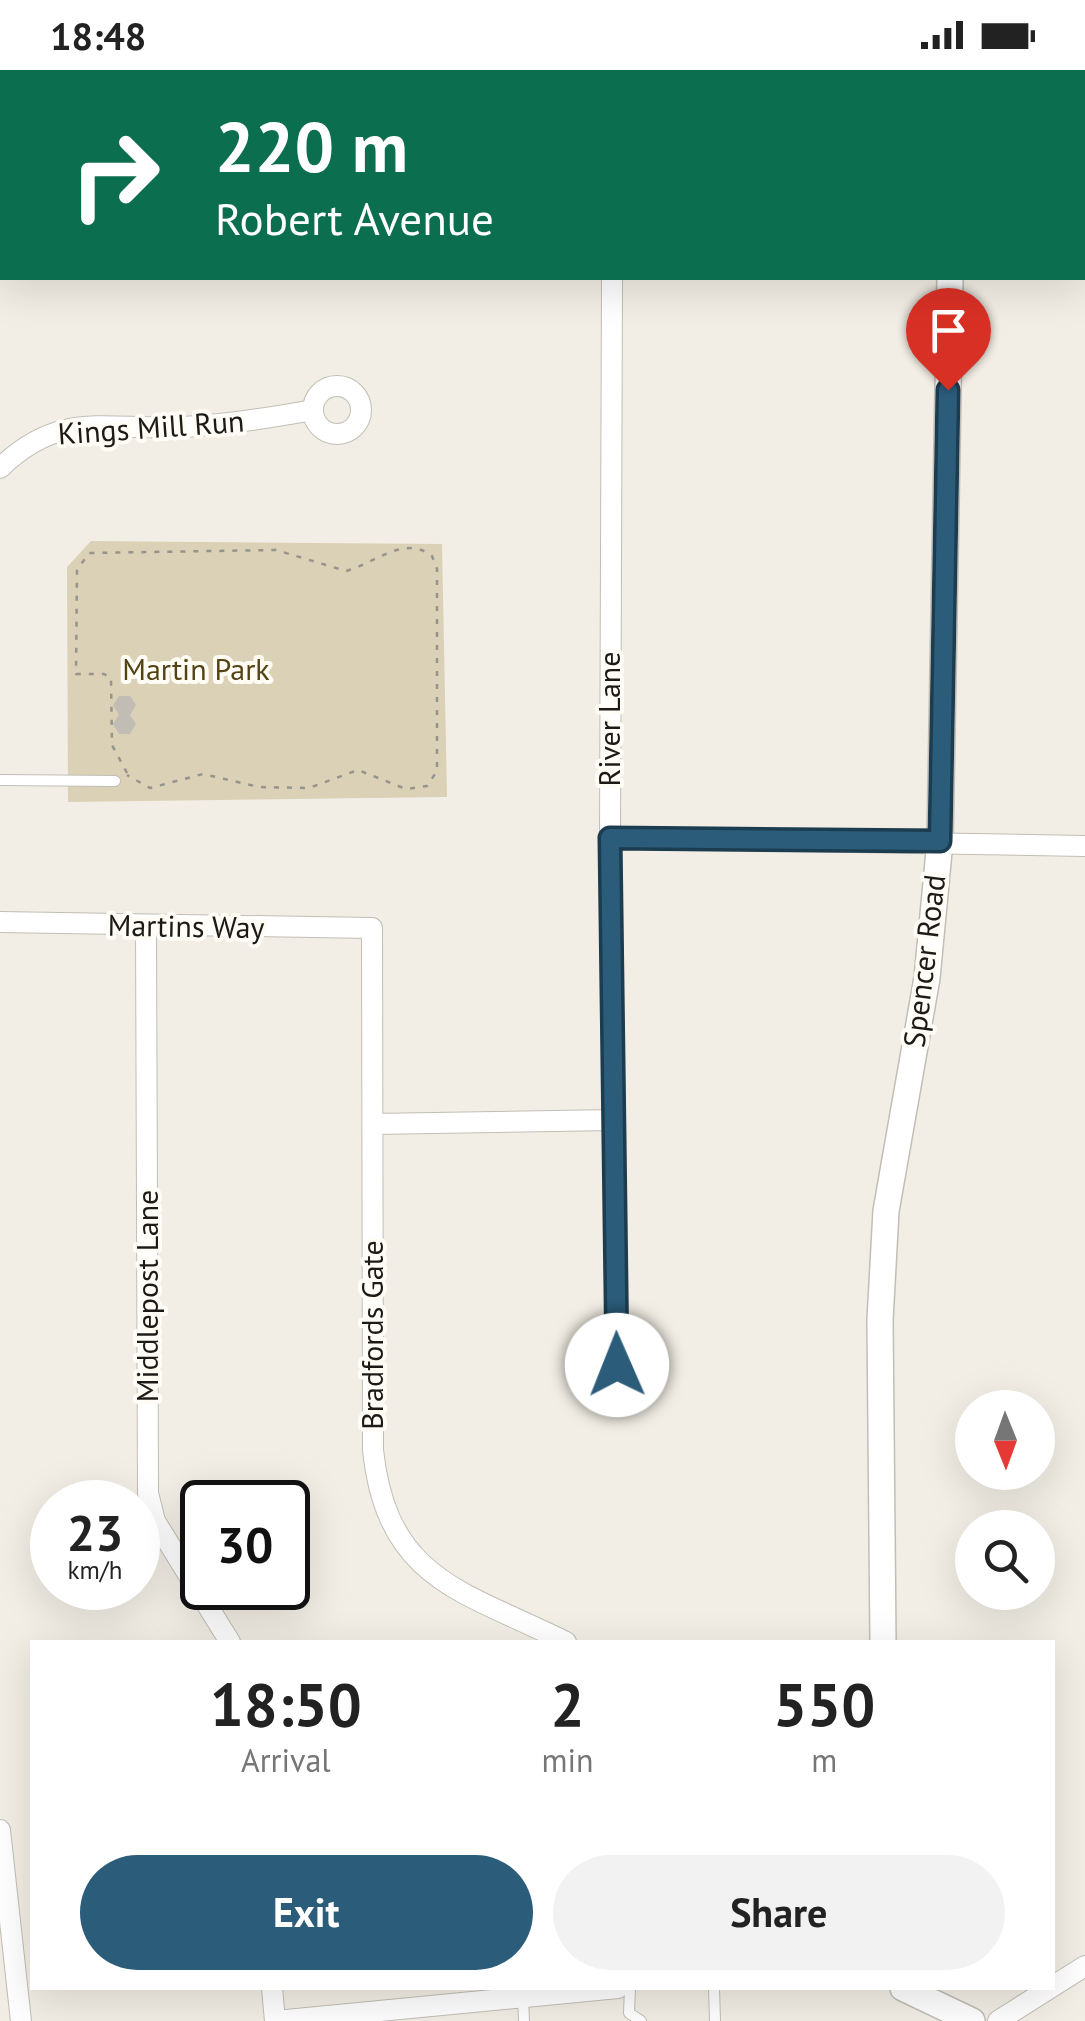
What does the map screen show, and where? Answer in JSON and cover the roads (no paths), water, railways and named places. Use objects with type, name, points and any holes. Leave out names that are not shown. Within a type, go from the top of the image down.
[{"type":"street","name":"River Lane","points":[[612,280],[610,838],[617,1400]]},
{"type":"street","name":"Spencer Road","points":[[883,1640],[880,1320],[886,1211],[926,978],[940,841],[950,280]]},
{"type":"street","name":"Kings Mill Run","points":[[1,465],[38,437],[63,428],[180,427],[254,421],[313,410]]},
{"type":"street","points":[[610,838],[1085,846]]},
{"type":"street","name":"Martins Way","points":[[0,922],[372,928]]},
{"type":"street","name":"Middlepost Lane","points":[[146,927],[148,1493],[155,1521],[229,1640]]},
{"type":"street","name":"Bradfords Gate","points":[[372,928],[373,1450],[378,1493],[409,1553],[436,1580],[562,1640]]},
{"type":"street","points":[[373,1124],[615,1120]]},
{"type":"street","points":[[0,1830],[21,2021]]},
{"type":"street","points":[[1055,1985],[1085,1966]]},
{"type":"street","points":[[272,1990],[276,2021],[370,2016],[597,1990]]},
{"type":"street","points":[[907,1990],[972,2021]]},
{"type":"street","points":[[998,2021],[1047,1990]]},
{"type":"lane","points":[[0,780],[121,782]]},
{"type":"lane","points":[[630,1990],[629,2013],[640,2021]]},
{"type":"lane","points":[[714,1990],[714,2021]]},
{"type":"lane","points":[[523,1997],[524,2021]]},
{"type":"park label","name":"Martin Park","points":[[196,670]]}]
